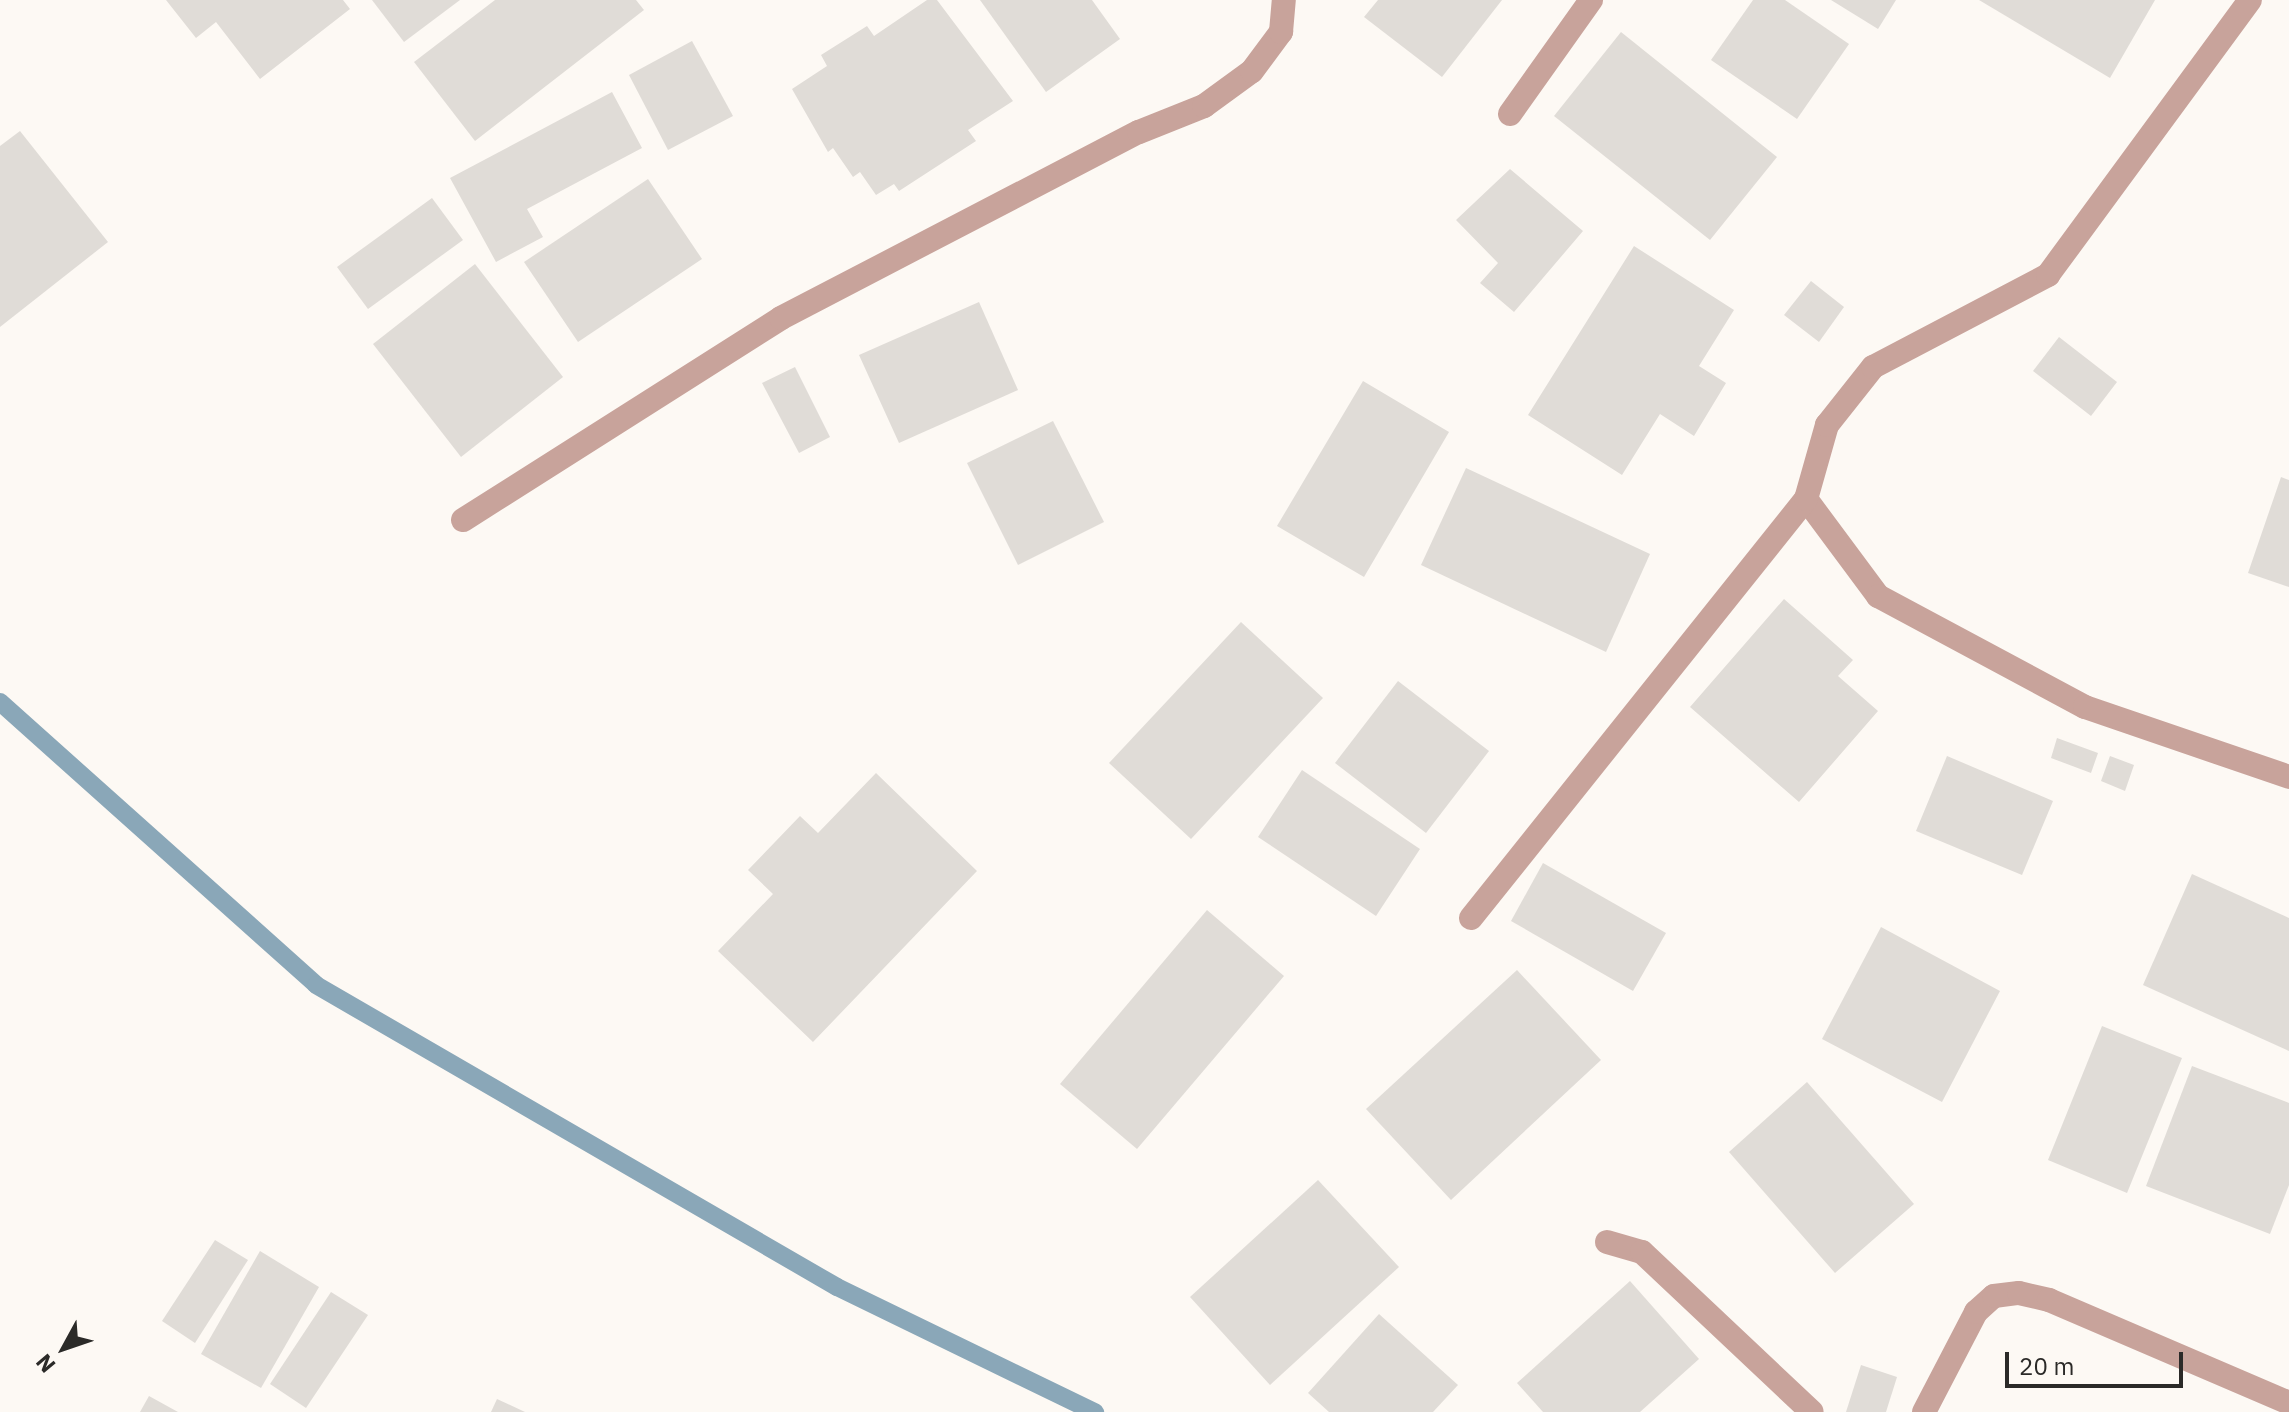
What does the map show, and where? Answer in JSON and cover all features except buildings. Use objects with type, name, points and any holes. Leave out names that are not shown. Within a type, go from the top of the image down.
[{"type":"street","points":[[463,520],[781,318],[1139,132],[1204,106],[1252,71],[1281,32],[1284,0]]},
{"type":"street","points":[[1510,114],[1591,0]]},
{"type":"street","points":[[1471,918],[1806,499],[1827,425],[1873,367],[2048,275],[2250,0]]},
{"type":"street","points":[[1806,499],[1878,596],[2085,707],[2289,777]]},
{"type":"street","points":[[1607,1242],[1642,1252],[1812,1412]]},
{"type":"street","points":[[1924,1412],[1976,1312],[1994,1296],[2019,1293],[2049,1300],[2289,1403]]},
{"type":"waterway","points":[[0,702],[316,985],[837,1287],[1095,1412]]}]
